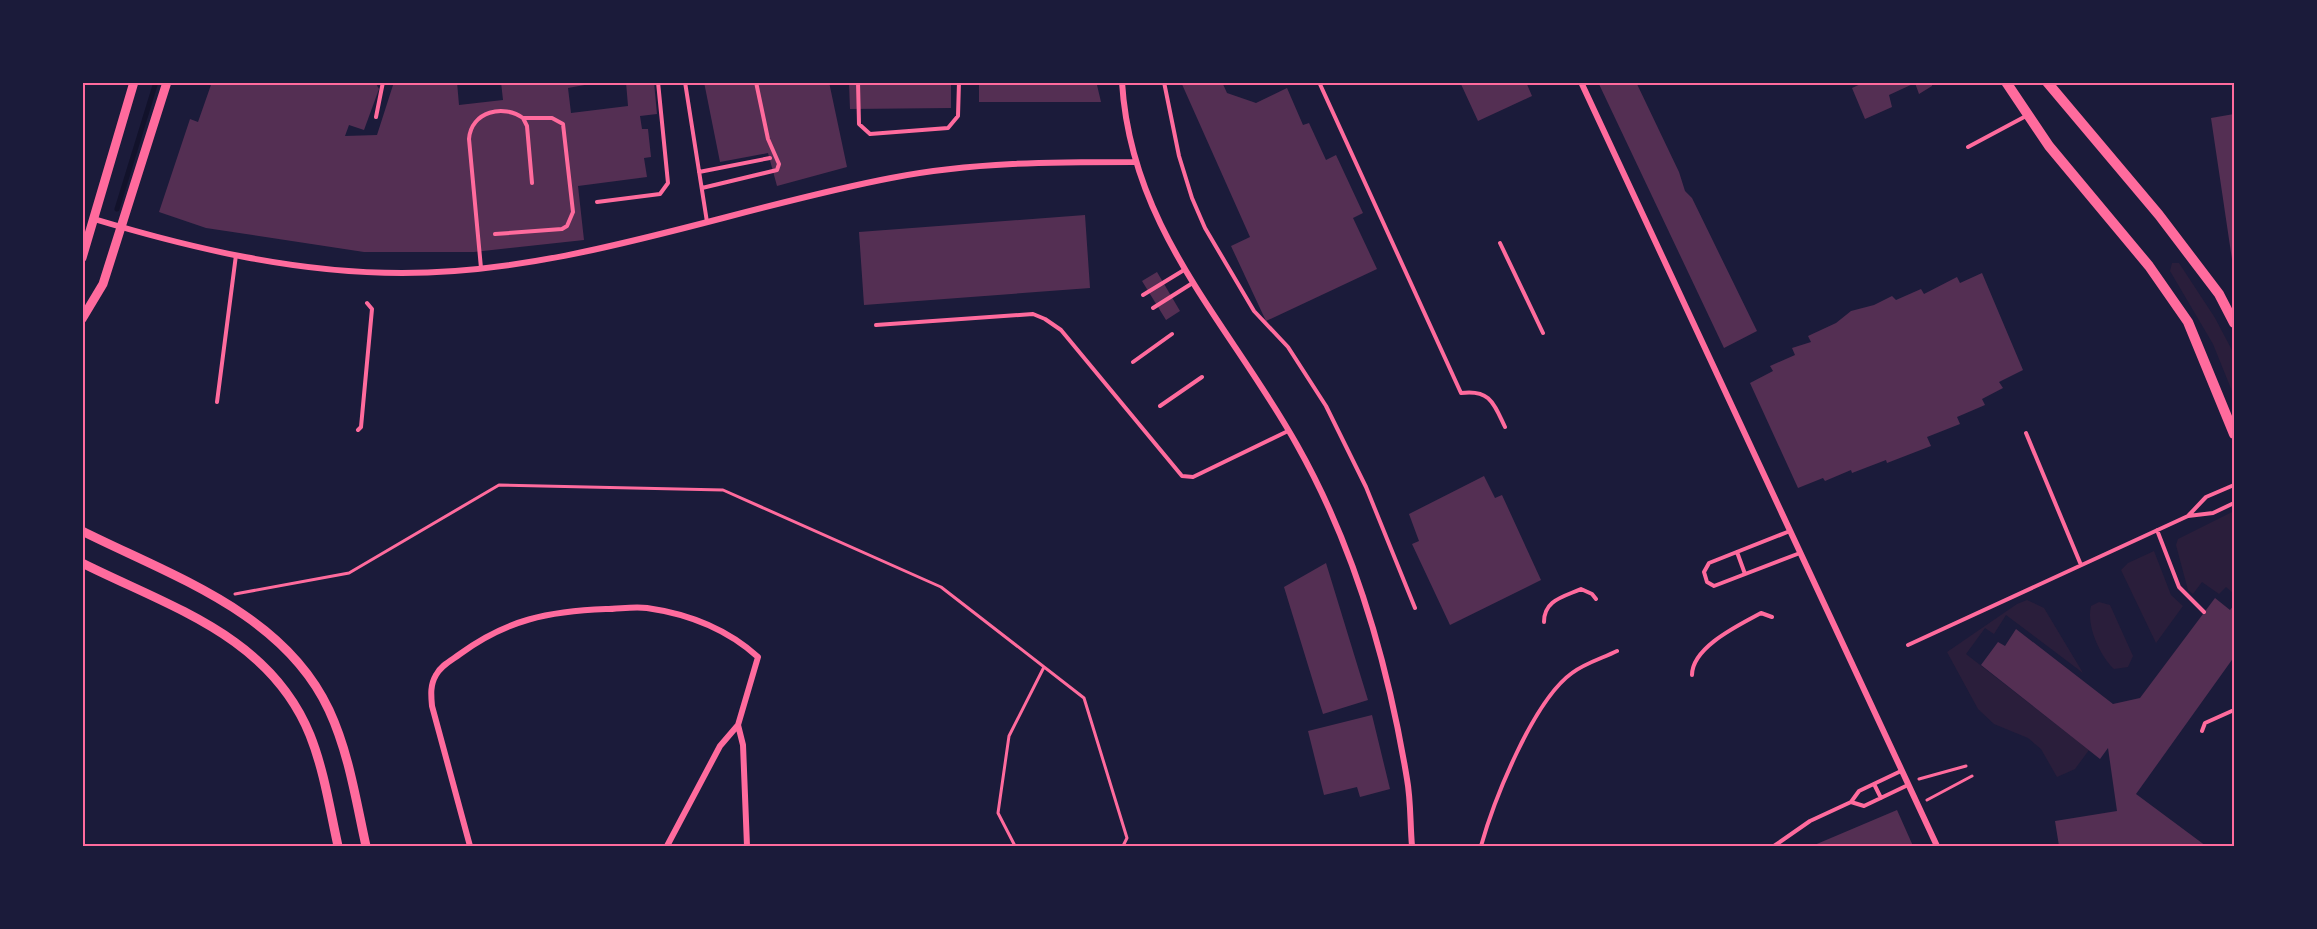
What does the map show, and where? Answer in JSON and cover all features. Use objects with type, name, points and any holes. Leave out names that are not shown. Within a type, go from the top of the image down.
[{"type":"main road","points":[[2006,82],[2027,116],[2149,266],[2188,322],[2235,434]]},
{"type":"main road","points":[[2047,82],[2159,215],[2232,311],[2235,322]]},
{"type":"street","points":[[82,258],[134,82]]},
{"type":"street","points":[[82,319],[103,284],[167,82]]},
{"type":"street","points":[[1122,82],[1134,162],[1160,226],[1191,284],[1245,359],[1289,431],[1328,503],[1356,575],[1387,684],[1408,781],[1412,846]]},
{"type":"street","points":[[1581,82],[1937,846]]},
{"type":"street","points":[[94,219],[208,251],[325,268],[402,273],[481,268],[565,257],[890,178],[951,168],[1016,162],[1134,162]]},
{"type":"street","points":[[82,531],[216,598],[262,625],[310,676],[329,709],[340,738],[366,846]]},
{"type":"street","points":[[82,563],[236,641],[276,677],[310,736],[338,846]]},
{"type":"street","points":[[470,846],[432,706],[430,690],[436,674],[444,665],[485,635],[521,620],[589,610],[645,608],[707,624],[737,638],[758,657],[738,725],[720,746],[667,846]]},
{"type":"street","points":[[738,725],[743,745],[747,846]]},
{"type":"lane","points":[[376,117],[383,82]]},
{"type":"lane","points":[[597,202],[660,194],[665,189],[668,183],[658,82]]},
{"type":"lane","points":[[685,82],[707,222]]},
{"type":"lane","points":[[702,188],[774,173],[779,164],[768,139],[756,82]]},
{"type":"lane","points":[[858,82],[860,124],[870,134],[948,128],[958,116],[959,82]]},
{"type":"lane","points":[[1164,82],[1179,156],[1192,198],[1205,228],[1254,311],[1288,347],[1326,406],[1366,487],[1415,608]]},
{"type":"lane","points":[[1319,82],[1461,393],[1475,391],[1490,400],[1505,427]]},
{"type":"lane","points":[[481,268],[470,127],[475,119],[484,114],[511,112],[523,118],[552,118],[563,124],[573,212],[567,226],[495,234]]},
{"type":"lane","points":[[1968,147],[2027,116]]},
{"type":"lane","points":[[523,118],[527,126],[532,183]]},
{"type":"lane","points":[[699,172],[770,158]]},
{"type":"lane","points":[[1500,243],[1544,333]]},
{"type":"lane","points":[[217,402],[236,255]]},
{"type":"lane","points":[[1143,295],[1184,270]]},
{"type":"lane","points":[[1153,308],[1191,284]]},
{"type":"lane","points":[[358,430],[361,427],[372,309],[367,303]]},
{"type":"lane","points":[[876,325],[1033,314],[1045,319],[1061,330],[1182,476],[1193,477],[1289,431]]},
{"type":"lane","points":[[1133,362],[1172,334]]},
{"type":"lane","points":[[1160,406],[1202,377]]},
{"type":"lane","points":[[2026,433],[2081,566]]},
{"type":"lane","points":[[2188,516],[2206,497],[2235,485]]},
{"type":"lane","points":[[1908,645],[2188,516],[2213,513],[2235,503]]},
{"type":"lane","points":[[2157,530],[2179,587],[2204,612]]},
{"type":"lane","points":[[1790,531],[1709,562],[1704,573],[1707,582],[1714,586],[1800,553]]},
{"type":"lane","points":[[1737,552],[1745,574]]},
{"type":"lane","points":[[1544,622],[1544,612],[1548,604],[1581,589],[1592,594],[1596,599]]},
{"type":"lane","points":[[1692,675],[1698,656],[1729,630],[1761,613],[1772,617]]},
{"type":"lane","points":[[1481,846],[1491,809],[1538,712],[1571,673],[1617,651]]},
{"type":"lane","points":[[2202,731],[2205,723],[2235,710]]},
{"type":"lane","points":[[1773,846],[1810,821],[1851,802],[1859,791],[1903,773]]},
{"type":"lane","points":[[1874,784],[1881,798]]},
{"type":"lane","points":[[1851,802],[1864,806],[1908,785]]},
{"type":"path","points":[[216,598],[349,573],[499,485],[723,490],[941,587],[1084,698],[1127,838],[1123,846]]},
{"type":"path","points":[[1015,846],[998,813],[1009,736],[1044,667]]},
{"type":"path","points":[[1903,773],[1919,780],[1966,766]]},
{"type":"path","points":[[1916,803],[1972,776]]},
{"type":"shaded area","points":[[2172,263],[2179,263],[2215,318],[2234,354],[2234,396],[2213,344],[2170,271]]},
{"type":"shaded area","points":[[2234,511],[2234,594],[2226,587],[2219,594],[2202,582],[2193,594],[2188,590],[2176,545],[2178,539]]},
{"type":"shaded area","points":[[2154,551],[2171,595],[2183,606],[2156,643],[2121,570],[2128,563]]},
{"type":"shaded area","points":[[2027,600],[2044,608],[2083,673],[2006,615],[1994,634],[1985,628],[1966,654],[2089,750],[2075,769],[2057,777],[2041,749],[2028,738],[1994,724],[1978,709],[1947,652],[2017,604]]},
{"type":"shaded area","points":[[2099,602],[2110,605],[2133,656],[2128,667],[2114,669],[2095,640],[2090,614],[2091,606]]},
{"type":"building","points":[[212,82],[375,82],[379,89],[364,130],[349,125],[345,136],[377,135],[394,82],[457,82],[459,105],[503,100],[501,82],[601,82],[568,88],[571,113],[628,106],[626,82],[654,82],[657,114],[640,116],[642,129],[648,129],[651,157],[644,158],[647,177],[578,186],[584,240],[474,252],[364,252],[206,228],[159,212],[190,119],[198,122]]},
{"type":"building","points":[[704,82],[829,82],[847,167],[777,186],[768,153],[720,162]]},
{"type":"building","points":[[849,82],[951,82],[951,108],[850,109]]},
{"type":"building","points":[[979,82],[1088,82],[1088,85],[1097,85],[1101,102],[979,102]]},
{"type":"building","points":[[1181,82],[1222,82],[1227,93],[1256,103],[1287,88],[1303,125],[1309,123],[1326,160],[1336,155],[1363,213],[1353,218],[1377,269],[1266,321],[1231,246],[1250,237]]},
{"type":"building","points":[[1460,82],[1526,82],[1532,96],[1478,121]]},
{"type":"building","points":[[1598,82],[1636,82],[1679,172],[1685,191],[1692,198],[1757,331],[1724,348]]},
{"type":"building","points":[[1865,82],[1932,82],[1932,86],[1919,94],[1915,83],[1889,95],[1892,107],[1865,119],[1852,88]]},
{"type":"building","points":[[2234,114],[2234,266],[2233,266],[2211,118]]},
{"type":"building","points":[[1085,215],[1090,288],[864,305],[859,232]]},
{"type":"building","points":[[1157,272],[1180,311],[1166,320],[1142,281]]},
{"type":"building","points":[[1982,273],[2023,370],[1999,382],[2003,388],[1982,399],[1985,405],[1957,417],[1960,424],[1927,437],[1931,446],[1887,463],[1886,460],[1852,473],[1851,470],[1825,481],[1823,478],[1798,488],[1750,383],[1773,371],[1770,366],[1795,355],[1792,348],[1811,342],[1808,336],[1836,323],[1851,311],[1874,305],[1892,296],[1896,300],[1921,289],[1924,294],[1957,277],[1960,283]]},
{"type":"building","points":[[1484,476],[1495,498],[1502,495],[1541,580],[1450,625],[1412,544],[1419,541],[1409,514]]},
{"type":"building","points":[[1326,563],[1368,700],[1323,714],[1284,587]]},
{"type":"building","points":[[2215,598],[2230,610],[2234,605],[2234,657],[2136,794],[2206,846],[2059,846],[2055,821],[2117,811],[2108,748],[2100,759],[1981,665],[1998,642],[2005,646],[2016,629],[2113,704],[2140,698]]},
{"type":"building","points":[[1372,715],[1390,789],[1360,797],[1357,787],[1324,795],[1308,731]]},
{"type":"building","points":[[1897,810],[1913,846],[1812,846]]},
{"type":"waterway","points":[[117,209],[156,82]]}]
